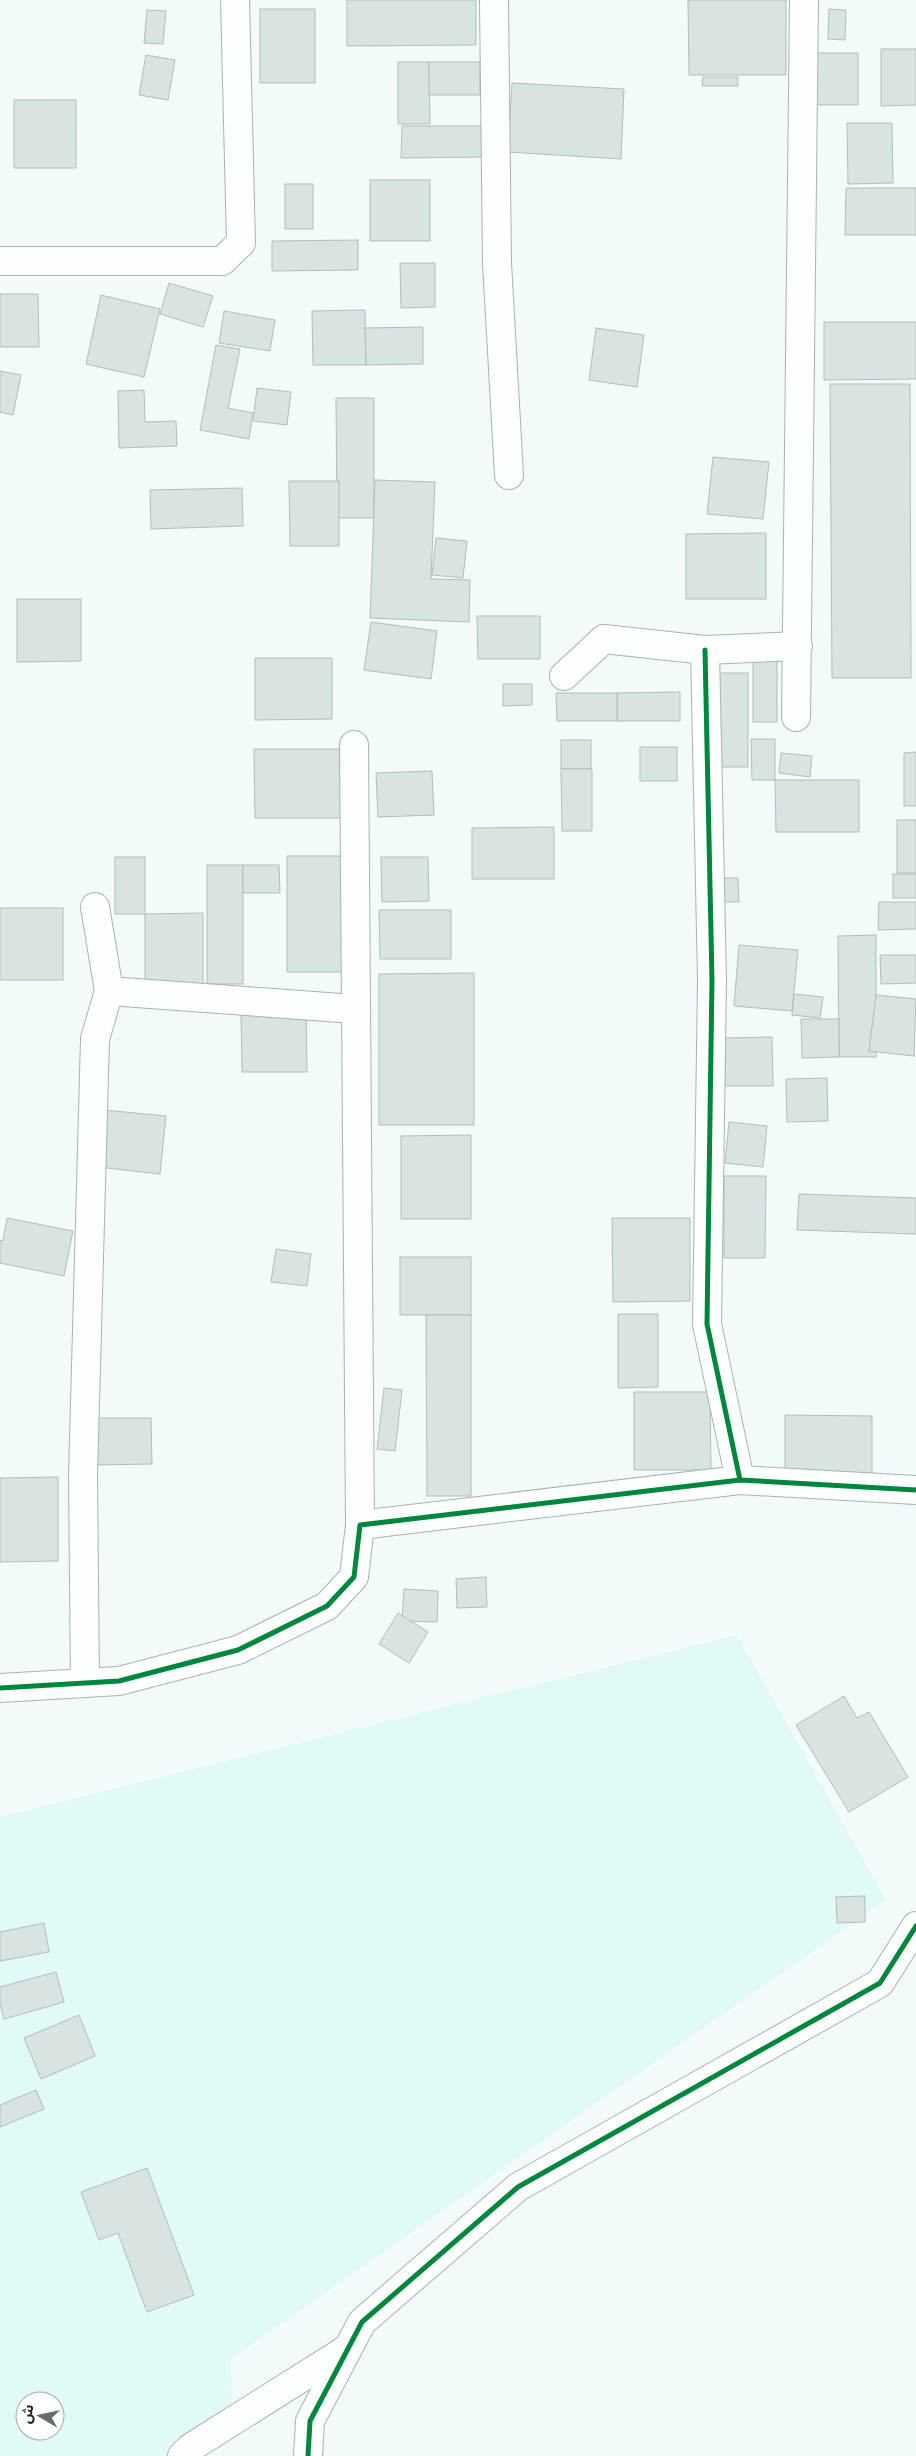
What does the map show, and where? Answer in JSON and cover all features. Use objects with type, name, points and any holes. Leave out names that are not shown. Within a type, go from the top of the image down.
[{"type":"street","points":[[0,261],[222,261],[241,243],[235,0]]},
{"type":"street","points":[[494,0],[497,263],[509,475]]},
{"type":"street","points":[[796,717],[804,0]]},
{"type":"street","points":[[564,676],[604,639],[705,650],[798,646]]},
{"type":"street","points":[[705,650],[712,980],[707,1324],[740,1480]]},
{"type":"street","points":[[0,1688],[119,1681],[238,1650],[327,1606],[354,1577],[360,1524],[354,1008],[354,745]]},
{"type":"street","points":[[85,1683],[83,1476],[95,1040],[109,991],[94,907]]},
{"type":"street","points":[[109,991],[354,1008]]},
{"type":"street","points":[[360,1524],[740,1480],[916,1490]]},
{"type":"street","points":[[308,2456],[310,2421],[362,2322],[518,2187],[880,1983],[916,1926]]},
{"type":"street","points":[[182,2456],[190,2448],[348,2348]]},
{"type":"shaded area","points":[[737,1635],[886,1900],[231,2359],[232,2406],[187,2456],[0,2456],[0,1817]]},
{"type":"building","points":[[347,0],[476,0],[476,45],[347,46]]},
{"type":"building","points":[[688,0],[786,0],[786,75],[689,75]]},
{"type":"building","points":[[260,9],[315,9],[315,83],[260,83]]},
{"type":"building","points":[[829,9],[846,10],[845,40],[828,39]]},
{"type":"building","points":[[147,10],[166,11],[163,44],[144,43]]},
{"type":"building","points":[[881,49],[916,49],[916,105],[881,106]]},
{"type":"building","points":[[812,53],[858,53],[858,105],[812,105]]},
{"type":"building","points":[[146,55],[175,60],[168,100],[139,95]]},
{"type":"building","points":[[398,62],[429,62],[430,124],[398,124]]},
{"type":"building","points":[[429,62],[480,62],[480,95],[429,95]]},
{"type":"building","points":[[703,77],[738,77],[738,86],[702,86]]},
{"type":"building","points":[[512,83],[624,89],[621,159],[508,152]]},
{"type":"building","points":[[14,100],[76,100],[76,168],[14,168]]},
{"type":"building","points":[[847,123],[892,123],[893,183],[848,184]]},
{"type":"building","points":[[402,126],[482,126],[482,157],[401,158]]},
{"type":"building","points":[[370,180],[430,180],[430,241],[370,241]]},
{"type":"building","points":[[285,184],[313,184],[313,229],[285,229]]},
{"type":"building","points":[[846,188],[916,188],[916,235],[845,235]]},
{"type":"building","points":[[358,240],[358,270],[272,271],[272,241]]},
{"type":"building","points":[[400,263],[435,263],[435,307],[401,308]]},
{"type":"building","points":[[169,283],[213,296],[203,327],[160,314]]},
{"type":"building","points":[[0,294],[38,294],[39,347],[0,347]]},
{"type":"building","points":[[101,295],[160,309],[144,377],[86,364]]},
{"type":"building","points":[[365,310],[366,365],[313,365],[312,311]]},
{"type":"building","points":[[224,311],[275,320],[270,351],[219,343]]},
{"type":"building","points":[[824,322],[916,322],[916,379],[824,380]]},
{"type":"building","points":[[423,327],[423,364],[366,365],[365,328]]},
{"type":"building","points":[[596,328],[644,335],[637,387],[589,380]]},
{"type":"building","points":[[216,345],[240,349],[228,408],[253,413],[249,439],[200,430]]},
{"type":"building","points":[[0,371],[21,375],[13,415],[0,412]]},
{"type":"building","points":[[830,384],[910,384],[911,678],[832,678]]},
{"type":"building","points":[[257,388],[291,392],[287,425],[253,421]]},
{"type":"building","points":[[144,390],[145,422],[176,421],[177,446],[119,448],[118,391]]},
{"type":"building","points":[[336,398],[374,398],[374,518],[337,518]]},
{"type":"building","points":[[713,457],[769,462],[763,519],[707,514]]},
{"type":"building","points":[[375,480],[435,482],[431,579],[470,580],[469,622],[370,618]]},
{"type":"building","points":[[289,481],[339,481],[339,546],[290,546]]},
{"type":"building","points":[[242,488],[243,526],[151,529],[150,490]]},
{"type":"building","points":[[766,533],[766,599],[686,599],[686,534]]},
{"type":"building","points":[[436,538],[467,541],[463,578],[432,575]]},
{"type":"building","points":[[17,599],[81,599],[81,661],[17,662]]},
{"type":"building","points":[[477,616],[540,616],[540,659],[478,659]]},
{"type":"building","points":[[371,622],[437,631],[431,679],[364,670]]},
{"type":"building","points":[[753,657],[777,657],[777,722],[753,722]]},
{"type":"building","points":[[255,658],[332,658],[332,719],[255,720]]},
{"type":"building","points":[[710,673],[748,673],[748,767],[710,767]]},
{"type":"building","points":[[503,684],[532,684],[532,705],[503,706]]},
{"type":"building","points":[[680,692],[680,721],[617,721],[617,693]]},
{"type":"building","points":[[556,693],[617,693],[617,721],[557,721]]},
{"type":"building","points":[[751,739],[775,739],[775,780],[752,780]]},
{"type":"building","points":[[561,740],[591,740],[591,769],[561,769]]},
{"type":"building","points":[[640,747],[677,747],[677,781],[640,781]]},
{"type":"building","points":[[254,749],[341,749],[341,818],[255,818]]},
{"type":"building","points":[[916,752],[916,806],[904,806],[904,753]]},
{"type":"building","points":[[781,753],[812,756],[810,777],[779,773]]},
{"type":"building","points":[[561,769],[592,769],[592,831],[562,831]]},
{"type":"building","points":[[432,771],[434,815],[378,817],[376,773]]},
{"type":"building","points":[[775,780],[859,780],[859,832],[776,832]]},
{"type":"building","points":[[897,820],[916,820],[916,873],[897,873]]},
{"type":"building","points":[[554,827],[554,879],[472,879],[472,828]]},
{"type":"building","points":[[287,856],[344,856],[344,972],[287,972]]},
{"type":"building","points":[[115,857],[145,857],[145,914],[115,914]]},
{"type":"building","points":[[381,857],[428,857],[429,901],[382,902]]},
{"type":"building","points":[[207,865],[243,865],[243,984],[207,984]]},
{"type":"building","points":[[243,865],[279,865],[280,893],[243,893]]},
{"type":"building","points":[[893,874],[916,874],[916,898],[893,898]]},
{"type":"building","points":[[714,878],[738,878],[739,902],[715,902]]},
{"type":"building","points":[[879,902],[916,902],[916,929],[878,930]]},
{"type":"building","points":[[0,908],[63,908],[63,980],[0,980]]},
{"type":"building","points":[[379,910],[451,910],[451,959],[380,959]]},
{"type":"building","points":[[203,913],[203,987],[145,988],[145,914]]},
{"type":"building","points":[[876,935],[876,1057],[839,1057],[838,936]]},
{"type":"building","points":[[739,945],[798,950],[792,1011],[734,1006]]},
{"type":"building","points":[[880,955],[916,955],[916,983],[881,984]]},
{"type":"building","points":[[474,973],[474,1125],[379,1125],[379,974]]},
{"type":"building","points":[[794,994],[823,997],[820,1018],[792,1015]]},
{"type":"building","points":[[876,995],[916,999],[914,1056],[869,1051]]},
{"type":"building","points":[[241,1012],[306,1012],[307,1072],[242,1072]]},
{"type":"building","points":[[801,1019],[839,1019],[839,1057],[802,1058]]},
{"type":"building","points":[[772,1037],[773,1086],[725,1086],[725,1038]]},
{"type":"building","points":[[827,1078],[828,1121],[787,1122],[786,1079]]},
{"type":"building","points":[[104,1110],[166,1116],[160,1174],[98,1167]]},
{"type":"building","points":[[729,1122],[767,1126],[763,1167],[725,1163]]},
{"type":"building","points":[[471,1135],[471,1219],[401,1219],[401,1136]]},
{"type":"building","points":[[724,1176],[766,1176],[765,1258],[724,1258]]},
{"type":"building","points":[[799,1194],[916,1198],[916,1234],[797,1230]]},
{"type":"building","points":[[7,1218],[73,1231],[64,1276],[0,1263],[0,1240],[3,1241]]},
{"type":"building","points":[[612,1218],[690,1218],[690,1301],[613,1302]]},
{"type":"building","points":[[276,1249],[311,1254],[307,1286],[271,1282]]},
{"type":"building","points":[[400,1257],[471,1257],[471,1315],[400,1315]]},
{"type":"building","points":[[618,1314],[658,1314],[658,1387],[618,1388]]},
{"type":"building","points":[[426,1315],[471,1315],[471,1496],[427,1496]]},
{"type":"building","points":[[384,1388],[402,1390],[395,1451],[377,1449]]},
{"type":"building","points":[[634,1392],[710,1392],[711,1470],[634,1470]]},
{"type":"building","points":[[785,1415],[872,1416],[872,1476],[785,1477]]},
{"type":"building","points":[[94,1418],[151,1418],[152,1464],[94,1465]]},
{"type":"building","points":[[58,1477],[58,1561],[0,1562],[0,1478]]},
{"type":"building","points":[[486,1577],[487,1607],[457,1608],[456,1579]]},
{"type":"building","points":[[404,1589],[438,1591],[437,1622],[402,1621]]},
{"type":"building","points":[[398,1613],[428,1632],[409,1663],[379,1644]]},
{"type":"building","points":[[844,1696],[857,1718],[869,1712],[908,1777],[849,1812],[796,1725]]},
{"type":"building","points":[[865,1896],[865,1922],[837,1923],[836,1897]]},
{"type":"building","points":[[44,1923],[49,1952],[0,1961],[0,1932]]},
{"type":"building","points":[[56,1972],[64,2002],[4,2019],[0,2003],[0,1987]]},
{"type":"building","points":[[79,2015],[95,2056],[41,2079],[24,2038]]},
{"type":"building","points":[[36,2090],[44,2109],[0,2127],[0,2105]]},
{"type":"building","points":[[147,2168],[194,2295],[147,2312],[118,2233],[99,2240],[81,2192]]},
{"type":"cycle path","points":[[705,650],[712,980],[707,1324],[740,1480]]},
{"type":"cycle path","points":[[0,1688],[119,1681],[238,1650],[327,1606],[354,1577],[360,1525],[740,1480],[916,1490]]},
{"type":"cycle path","points":[[308,2456],[310,2421],[362,2322],[518,2187],[880,1983],[916,1926]]}]
